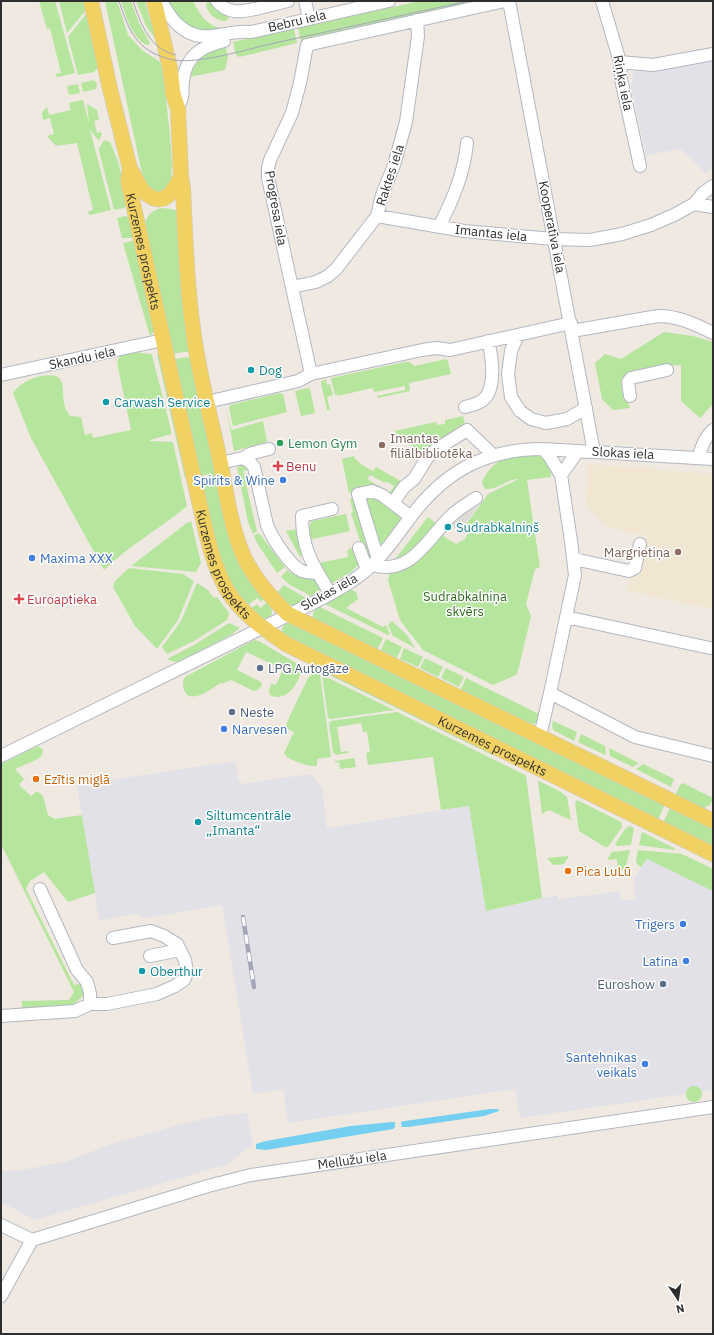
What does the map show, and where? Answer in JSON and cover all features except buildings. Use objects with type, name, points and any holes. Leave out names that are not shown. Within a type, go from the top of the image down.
[{"type":"main road","name":"Kurzemes prospekts","points":[[91,1],[110,89],[130,168],[128,181],[201,510],[215,564],[228,590],[244,611],[262,627],[286,644],[713,854]]},
{"type":"main road","name":"Kurzemes prospekts","points":[[154,1],[178,109],[186,260],[192,322],[207,402],[236,534],[244,558],[260,584],[288,614],[712,818]]},
{"type":"main road","points":[[130,168],[147,195],[155,199],[162,199],[169,196],[181,177]]},
{"type":"street","name":"Bebru iela","points":[[160,1],[176,23],[193,34],[201,37],[210,37],[241,31],[251,32]]},
{"type":"street","points":[[217,1],[227,9],[234,11],[245,11],[288,1]]},
{"type":"street","points":[[306,1],[310,18]]},
{"type":"street","name":"Bebru iela","points":[[178,109],[182,96],[184,72],[189,61],[199,50],[209,45],[243,37],[251,32],[389,1]]},
{"type":"street","points":[[418,20],[505,1]]},
{"type":"street","name":"Kooperatīva iela","points":[[509,1],[572,327],[594,452]]},
{"type":"street","name":"Riņķa iela","points":[[602,1],[620,62],[621,79],[640,166]]},
{"type":"street","name":"Progresa iela","points":[[311,374],[268,178],[270,160],[292,113],[300,83],[307,46],[418,20]]},
{"type":"street","name":"Raktes iela","points":[[292,287],[316,282],[328,276],[336,269],[376,216],[382,195],[394,165],[406,122],[418,42],[418,20]]},
{"type":"street","points":[[620,62],[653,65],[713,54]]},
{"type":"street","points":[[439,227],[454,196],[467,143]]},
{"type":"street","name":"Imantas iela","points":[[376,216],[464,231],[554,239],[590,240],[648,227],[694,204],[703,193],[713,187]]},
{"type":"street","points":[[694,204],[713,207]]},
{"type":"street","points":[[207,402],[298,381],[311,374],[422,350],[437,348],[450,350],[518,335],[572,327],[658,316],[669,316],[688,321],[713,333]]},
{"type":"street","points":[[518,335],[511,351],[508,374],[510,397],[520,411],[531,419],[546,422],[567,419],[586,408]]},
{"type":"street","name":"Skandu iela","points":[[1,375],[163,340]]},
{"type":"street","points":[[465,407],[484,399],[489,391],[492,380],[491,353],[488,341]]},
{"type":"street","points":[[630,396],[628,382],[632,378],[667,370]]},
{"type":"street","points":[[393,503],[404,487],[414,479],[427,458],[435,450],[467,430],[493,455]]},
{"type":"street","points":[[699,457],[701,448],[713,430]]},
{"type":"street","points":[[220,462],[243,458],[252,453],[269,449]]},
{"type":"street","points":[[540,736],[575,575],[574,559],[560,475],[550,456],[543,449]]},
{"type":"street","name":"Slokas iela","points":[[1,756],[352,581],[373,565],[428,496],[449,477],[469,465],[493,455],[520,450],[543,449],[713,459]]},
{"type":"street","points":[[560,475],[578,451]]},
{"type":"street","points":[[243,458],[250,462],[254,467],[270,533],[292,564],[302,571],[318,574]]},
{"type":"street","points":[[373,565],[358,494],[372,491],[382,495],[411,517]]},
{"type":"street","points":[[359,548],[373,565],[384,568],[413,558],[423,549],[450,517],[476,498]]},
{"type":"street","points":[[330,593],[318,574],[306,548],[302,534],[302,516],[332,509]]},
{"type":"street","points":[[574,559],[629,571],[635,568],[640,544]]},
{"type":"street","points":[[566,617],[710,648]]},
{"type":"street","points":[[550,693],[635,737],[713,756]]},
{"type":"street","points":[[40,889],[77,970],[87,982],[90,993],[90,1004]]},
{"type":"street","points":[[1,1016],[75,1011],[90,1004],[107,1004],[157,994],[184,980],[187,973],[185,960],[177,944],[171,940],[151,931],[113,938]]},
{"type":"street","points":[[150,956],[180,950]]},
{"type":"street","name":"Mellužu iela","points":[[32,1240],[208,1186],[251,1175],[713,1108]]},
{"type":"street","points":[[1,1225],[32,1240],[1,1296]]},
{"type":"shaded area","points":[[713,57],[713,166],[706,174],[681,149],[646,155],[631,86],[633,77],[632,73],[636,72],[637,70]]},
{"type":"shaded area","name":"Margrietiņa","points":[[588,464],[713,474],[713,609],[628,591],[631,574],[641,568],[647,536],[604,526],[586,505]]},
{"type":"shaded area","points":[[475,491],[483,500],[460,531],[448,522],[450,512]]},
{"type":"shaded area","points":[[236,761],[238,780],[240,780],[241,784],[310,774],[322,787],[327,828],[469,806],[486,911],[558,895],[558,900],[620,891],[621,901],[635,899],[634,879],[647,858],[713,891],[713,1090],[520,1118],[515,1089],[288,1123],[283,1089],[253,1094],[222,905],[148,918],[140,917],[137,913],[99,921],[77,785]]},
{"type":"shaded area","points":[[247,1113],[253,1144],[228,1164],[35,1220],[1,1202],[1,1171],[22,1170],[65,1162],[112,1144],[178,1125],[217,1116]]},
{"type":"green space","points":[[39,1],[55,1],[75,73],[58,77],[55,74],[61,73],[50,28],[47,29]]},
{"type":"green space","points":[[59,1],[84,1],[86,10],[67,33]]},
{"type":"green space","points":[[105,1],[117,1],[128,35],[142,50],[160,62],[163,73],[172,164],[171,184],[160,194],[147,189],[143,178]]},
{"type":"green space","points":[[121,1],[131,1],[139,23],[150,43],[149,45],[146,45],[141,41],[133,32],[127,20]]},
{"type":"green space","points":[[136,1],[145,1],[155,38],[146,26]]},
{"type":"green space","points":[[166,1],[193,1],[198,11],[207,21],[221,29],[204,31],[196,30],[190,27],[181,20]]},
{"type":"green space","points":[[208,1],[213,1],[230,16],[226,21],[219,20],[211,14],[206,5]]},
{"type":"green space","points":[[420,1],[493,1],[301,42],[298,28]]},
{"type":"green space","points":[[85,15],[98,68],[94,72],[78,75],[68,37]]},
{"type":"green space","points":[[294,29],[297,43],[239,57],[236,55],[233,42]]},
{"type":"green space","points":[[225,44],[228,57],[225,70],[189,77],[192,70],[203,56]]},
{"type":"green space","points":[[94,80],[97,84],[96,89],[83,92],[81,83]]},
{"type":"green space","points":[[78,84],[80,93],[69,95],[67,86]]},
{"type":"green space","points":[[83,100],[89,123],[87,104],[97,110],[99,120],[94,121],[97,133],[101,132],[102,134],[99,141],[90,130],[111,210],[90,215],[87,212],[93,210],[77,143],[56,146],[47,136],[54,134],[50,118],[43,120],[42,112],[47,107],[49,115],[71,110],[69,103]]},
{"type":"green space","points":[[104,140],[110,142],[118,161],[128,203],[124,208],[114,210],[99,151],[99,148]]},
{"type":"green space","points":[[161,208],[177,211],[191,351],[171,354],[144,226],[146,219],[150,214]]},
{"type":"green space","points":[[125,216],[129,217],[135,238],[122,238],[117,218]]},
{"type":"green space","points":[[136,240],[155,330],[150,336],[123,243]]},
{"type":"green space","points":[[664,332],[693,336],[713,342],[713,404],[700,418],[681,401],[681,365],[660,366],[628,376],[622,387],[630,408],[613,410],[602,399],[595,363],[605,354],[621,359]]},
{"type":"green space","points":[[132,352],[152,355],[172,434],[150,441],[173,442],[187,506],[134,545],[104,570],[31,438],[13,393],[22,384],[33,379],[41,376],[56,376],[62,383],[65,407],[70,416],[81,417],[85,435],[92,433],[93,438],[131,430],[117,362],[120,356]]},
{"type":"green space","points":[[157,354],[161,356],[187,479],[185,478]]},
{"type":"green space","points":[[192,357],[218,476],[210,478],[208,474],[198,477],[173,359]]},
{"type":"green space","points":[[446,359],[448,361],[451,374],[409,383],[410,391],[378,398],[377,396],[405,390],[405,386],[374,392],[373,388],[337,396],[337,394],[335,395],[331,378],[405,362],[410,362],[414,366]]},
{"type":"green space","points":[[326,379],[327,385],[330,384],[333,395],[327,397],[330,410],[327,410],[321,383]]},
{"type":"green space","points":[[307,388],[310,389],[315,413],[301,416],[295,391]]},
{"type":"green space","points":[[280,393],[283,394],[287,412],[233,426],[229,407],[230,405]]},
{"type":"green space","points":[[226,407],[232,430],[263,421],[267,442],[234,451]]},
{"type":"green space","points":[[463,416],[465,424],[461,429],[426,454],[396,437],[395,431],[436,422],[437,425],[445,424],[445,420]]},
{"type":"green space","name":"Sudrabkalniņa skvērs","points":[[541,455],[551,464],[551,477],[527,480],[540,567],[535,569],[526,604],[531,616],[516,675],[493,685],[423,650],[400,620],[388,580],[392,563],[428,517],[446,531],[443,536],[456,544],[465,539],[470,530],[465,526],[488,494],[519,479],[514,479],[494,488],[485,489],[482,483],[492,467],[500,461],[512,456]]},
{"type":"green space","points":[[354,456],[359,463],[373,471],[376,467],[399,480],[401,482],[393,498],[360,490],[349,493],[342,459]],"holes":[[[370,475],[385,483],[386,481],[394,486],[390,492],[367,479]]]},
{"type":"green space","points":[[246,466],[249,470],[243,471],[257,531],[253,534],[248,522],[237,467]]},
{"type":"green space","points":[[206,479],[207,482],[218,480],[265,598],[261,602],[257,598],[247,606],[232,585],[223,568],[199,480]]},
{"type":"green space","points":[[370,494],[405,517],[380,551],[364,498]]},
{"type":"green space","points":[[357,497],[371,556],[366,559],[351,513],[353,512],[350,499]]},
{"type":"green space","points":[[346,514],[350,531],[308,540],[306,534],[312,521]]},
{"type":"green space","points":[[191,521],[201,563],[196,572],[131,566],[187,523]]},
{"type":"green space","points":[[297,529],[304,554],[300,557],[286,531]]},
{"type":"green space","points":[[259,533],[285,567],[277,573],[257,543],[254,536]]},
{"type":"green space","points":[[350,548],[356,551],[361,562],[351,572],[329,585],[315,561],[315,557],[317,556],[319,563],[348,557],[347,551]]},
{"type":"green space","points":[[129,568],[183,574],[194,581],[178,620],[157,649],[135,626],[113,587],[115,581]]},
{"type":"green space","points":[[287,570],[293,574],[315,578],[323,588],[311,596],[290,585],[281,577]]},
{"type":"green space","points":[[197,583],[208,590],[214,598],[217,597],[229,613],[227,620],[194,641],[167,654],[162,647],[181,621]]},
{"type":"green space","points":[[284,585],[309,600],[294,605],[288,604],[276,594]]},
{"type":"green space","points":[[348,590],[356,592],[358,599],[346,608],[383,627],[386,625],[390,634],[388,635],[323,603]]},
{"type":"green space","points":[[268,602],[272,612],[268,618],[264,619],[250,609],[257,604],[260,608]]},
{"type":"green space","points":[[318,606],[383,638],[377,651],[317,622],[313,617],[313,613]]},
{"type":"green space","points":[[392,621],[407,635],[415,648],[393,636],[388,625]]},
{"type":"green space","points":[[293,622],[665,803],[658,821],[305,648],[282,633],[282,628],[285,624]]},
{"type":"green space","points":[[229,623],[240,628],[231,635],[178,662],[167,659],[194,645]]},
{"type":"green space","points":[[386,639],[402,647],[397,658],[381,650]]},
{"type":"green space","points":[[254,640],[259,641],[301,666],[299,678],[288,693],[276,697],[270,695],[269,690],[271,684],[276,685],[283,669],[246,652],[237,670],[261,682],[262,685],[258,690],[254,691],[231,680],[222,684],[221,683],[207,692],[196,696],[187,694],[183,687],[185,677]]},
{"type":"green space","points":[[404,648],[423,657],[418,667],[400,659]]},
{"type":"green space","points":[[425,658],[443,667],[438,677],[420,668]]},
{"type":"green space","points":[[446,668],[464,677],[459,687],[441,678]]},
{"type":"green space","points":[[319,670],[325,670],[463,737],[492,755]]},
{"type":"green space","points":[[314,672],[320,674],[331,757],[317,759],[317,766],[299,762],[289,758],[284,753],[294,732],[286,728],[287,722],[308,678]]},
{"type":"green space","points":[[322,675],[394,710],[331,719],[328,718]]},
{"type":"green space","points":[[466,678],[541,715],[539,719],[536,723],[530,725],[460,691]]},
{"type":"green space","points":[[397,712],[526,776],[542,898],[486,911],[469,806],[441,810],[433,757],[368,765],[366,753],[370,752],[367,732],[363,732],[361,723],[337,727],[341,752],[348,751],[348,753],[336,755],[333,752],[329,724],[331,721]]},
{"type":"green space","points":[[553,721],[577,732],[574,741],[553,730]]},
{"type":"green space","points":[[581,734],[605,746],[606,754],[605,755],[578,742]]},
{"type":"green space","points":[[38,746],[43,750],[42,755],[38,759],[15,769],[24,779],[19,785],[31,796],[37,791],[43,796],[48,815],[55,819],[82,815],[95,893],[68,902],[44,872],[30,881],[26,889],[74,985],[82,983],[86,991],[73,1005],[22,1010],[22,1001],[69,1000],[74,992],[1,844],[1,764]]},
{"type":"green space","points":[[609,748],[639,763],[633,767],[610,756]]},
{"type":"green space","points":[[354,758],[356,767],[340,769],[339,762],[335,763],[335,761]]},
{"type":"green space","points":[[643,764],[674,779],[671,787],[636,769]]},
{"type":"green space","points":[[539,781],[561,792],[567,797],[571,820],[549,810],[542,814]]},
{"type":"green space","points":[[683,783],[713,798],[710,805],[702,809],[674,797],[680,785]]},
{"type":"green space","points":[[577,800],[621,822],[622,827],[608,847],[605,847],[579,831],[575,803]]},
{"type":"green space","points":[[671,806],[713,826],[713,848],[663,823]]},
{"type":"green space","points":[[630,826],[634,828],[631,845],[617,846],[615,844],[625,829]]},
{"type":"green space","points":[[642,832],[676,849],[674,850],[639,845]]},
{"type":"green space","points":[[630,850],[626,866],[618,874],[617,859],[607,860],[612,852]]},
{"type":"green space","points":[[638,850],[682,854],[713,869],[713,891],[647,859],[641,867],[637,864],[636,860]]},
{"type":"green space","points":[[569,856],[564,864],[553,865],[547,858]]},
{"type":"green space","points":[[694,1086],[700,1088],[702,1094],[700,1100],[694,1102],[688,1100],[686,1094],[688,1088]]},
{"type":"water","points":[[498,1109],[499,1111],[484,1116],[408,1127],[402,1127],[401,1124],[401,1122],[405,1121]]},
{"type":"water","points":[[395,1122],[395,1127],[393,1129],[266,1150],[256,1149],[256,1144],[266,1141],[351,1126]]},
{"type":"tram line","points":[[119,1],[126,21],[135,38],[141,45],[158,55],[179,61],[205,59],[469,1]]},
{"type":"tram line","points":[[133,1],[147,34],[159,47],[176,55]]},
{"type":"railway","points":[[243,917],[254,987]]},
{"type":"place","name":"Dog","points":[[251,370]]},
{"type":"place","name":"Carwash Service","points":[[106,402]]},
{"type":"place","name":"Lemon Gym","points":[[280,443]]},
{"type":"place","name":"Imantas filiālbibliotēka","points":[[382,445]]},
{"type":"place","name":"Benu","points":[[278,466]]},
{"type":"place","name":"Spirits & Wine","points":[[283,480]]},
{"type":"place","name":"Sudrabkalniņš","points":[[448,527]]},
{"type":"place","name":"Margrietiņa","points":[[678,552]]},
{"type":"place","name":"Maxima XXX","points":[[32,558]]},
{"type":"place","name":"Euroaptieka","points":[[19,599]]},
{"type":"place","name":"LPG Autogāze","points":[[260,668]]},
{"type":"place","name":"Neste","points":[[232,712]]},
{"type":"place","name":"Narvesen","points":[[224,729]]},
{"type":"place","name":"Ezītis miglā","points":[[36,779]]},
{"type":"place","name":"Siltumcentrāle „Imanta“","points":[[198,822]]},
{"type":"place","name":"Pica LuLū","points":[[568,871]]},
{"type":"place","name":"Trigers","points":[[683,924]]},
{"type":"place","name":"Latina","points":[[686,961]]},
{"type":"place","name":"Oberthur","points":[[142,971]]},
{"type":"place","name":"Euroshow","points":[[663,984]]},
{"type":"place","name":"Santehnikas veikals","points":[[645,1064]]}]
